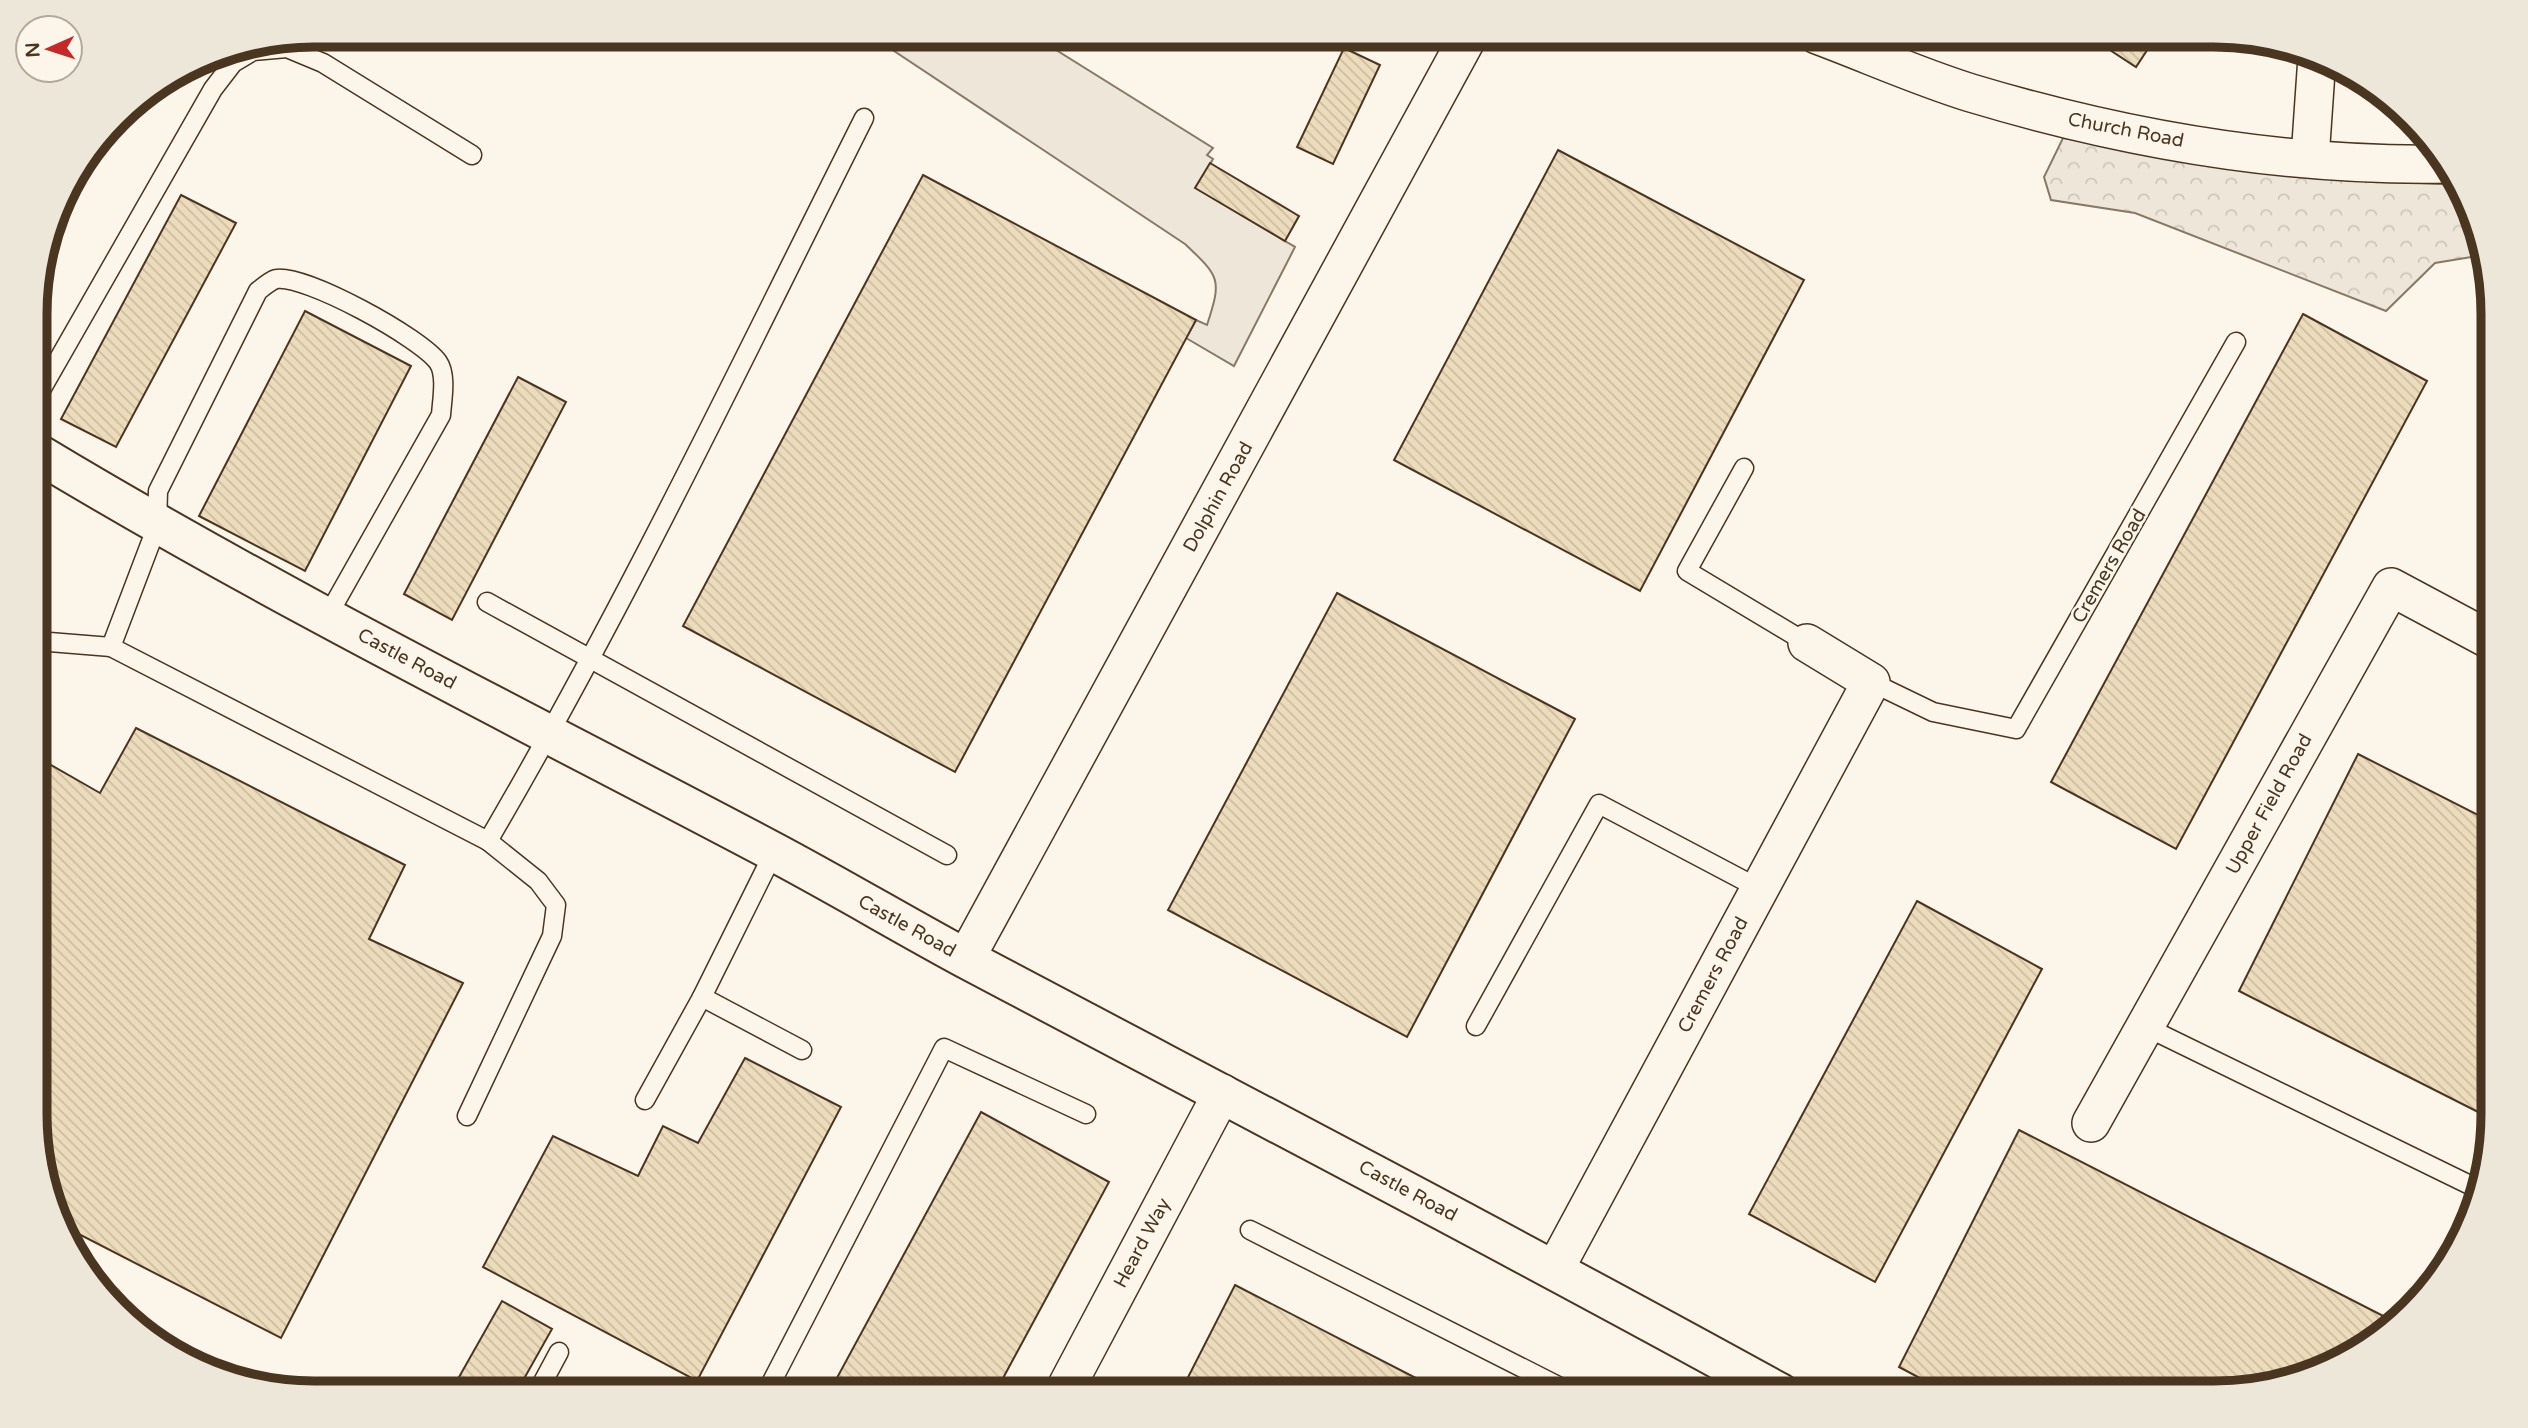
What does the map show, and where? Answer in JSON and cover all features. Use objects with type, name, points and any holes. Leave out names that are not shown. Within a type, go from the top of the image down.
[{"type":"main road","name":"Castle Road","points":[[47,459],[157,526],[413,661],[548,737],[774,852],[966,958],[1555,1269],[1760,1381]]},
{"type":"street","name":"Dolphin Road","points":[[966,958],[1462,47]]},
{"type":"street","name":"Church Road","points":[[1849,47],[1970,92],[2116,131],[2310,158],[2434,163]]},
{"type":"street","points":[[2310,158],[2316,68]]},
{"type":"street","name":"Upper Field Road","points":[[2091,1122],[2391,587],[2481,636]]},
{"type":"street","name":"Cremers Road","points":[[1555,1269],[1871,682],[1807,643]]},
{"type":"street","name":"Heard Way","points":[[1069,1381],[1222,1093]]},
{"type":"lane","points":[[289,49],[323,63],[472,155]]},
{"type":"lane","points":[[47,380],[213,89],[233,63],[244,56]]},
{"type":"lane","points":[[488,841],[548,737],[864,118]]},
{"type":"lane","points":[[111,647],[157,526],[158,491],[258,291],[274,279],[288,279],[323,291],[422,345],[440,364],[443,385],[441,415],[327,617]]},
{"type":"lane","name":"Cremers Road","points":[[1871,682],[1933,712],[2016,729],[2236,342]]},
{"type":"lane","points":[[1744,468],[1687,571],[1807,643]]},
{"type":"lane","points":[[486,601],[947,855]]},
{"type":"lane","points":[[47,642],[111,647],[488,841],[538,881],[556,905],[552,936],[467,1116]]},
{"type":"lane","points":[[1476,1026],[1599,804],[1760,889]]},
{"type":"lane","points":[[645,1100],[702,997],[774,852]]},
{"type":"lane","points":[[702,997],[802,1050]]},
{"type":"lane","points":[[2144,1026],[2471,1186]]},
{"type":"lane","points":[[772,1381],[944,1048],[1086,1114]]},
{"type":"lane","points":[[1250,1230],[1548,1381]]},
{"type":"lane","points":[[544,1381],[559,1353]]},
{"type":"green space","points":[[888,47],[1051,47],[1213,148],[1207,155],[1213,159],[1196,188],[1295,247],[1234,366],[1186,338],[1196,320],[1207,325],[1216,288],[1211,272],[1185,244]]},
{"type":"green space","points":[[2063,138],[2289,176],[2447,184],[2467,228],[2475,257],[2435,263],[2386,311],[2135,213],[2051,200],[2044,177]]},
{"type":"building","points":[[2105,47],[2149,47],[2136,67]]},
{"type":"building","points":[[1344,48],[1380,65],[1333,164],[1297,147]]},
{"type":"building","points":[[1558,150],[1804,280],[1640,591],[1394,460]]},
{"type":"building","points":[[1210,163],[1299,216],[1285,241],[1195,188]]},
{"type":"building","points":[[923,175],[1196,320],[955,772],[683,626]]},
{"type":"building","points":[[181,195],[236,223],[116,447],[61,419]]},
{"type":"building","points":[[305,311],[411,366],[305,571],[199,516]]},
{"type":"building","points":[[2303,314],[2427,381],[2176,849],[2051,782]]},
{"type":"building","points":[[518,377],[566,402],[452,620],[404,594]]},
{"type":"building","points":[[1337,593],[1575,719],[1407,1037],[1168,910]]},
{"type":"building","points":[[136,728],[405,865],[369,939],[463,983],[281,1338],[75,1232],[61,1200],[52,1166],[47,1114],[47,763],[100,793]]},
{"type":"building","points":[[2358,754],[2481,816],[2481,1113],[2239,991]]},
{"type":"building","points":[[1917,901],[2042,969],[1875,1282],[1749,1214]]},
{"type":"building","points":[[745,1058],[841,1107],[697,1381],[483,1267],[553,1136],[638,1176],[663,1126],[698,1143]]},
{"type":"building","points":[[981,1112],[1109,1182],[1001,1381],[835,1381]]},
{"type":"building","points":[[2019,1130],[2387,1318],[2347,1345],[2300,1367],[2266,1376],[2231,1380],[1925,1381],[1899,1367]]},
{"type":"building","points":[[1235,1285],[1422,1381],[1186,1381]]},
{"type":"building","points":[[502,1301],[552,1329],[523,1381],[457,1381]]}]
